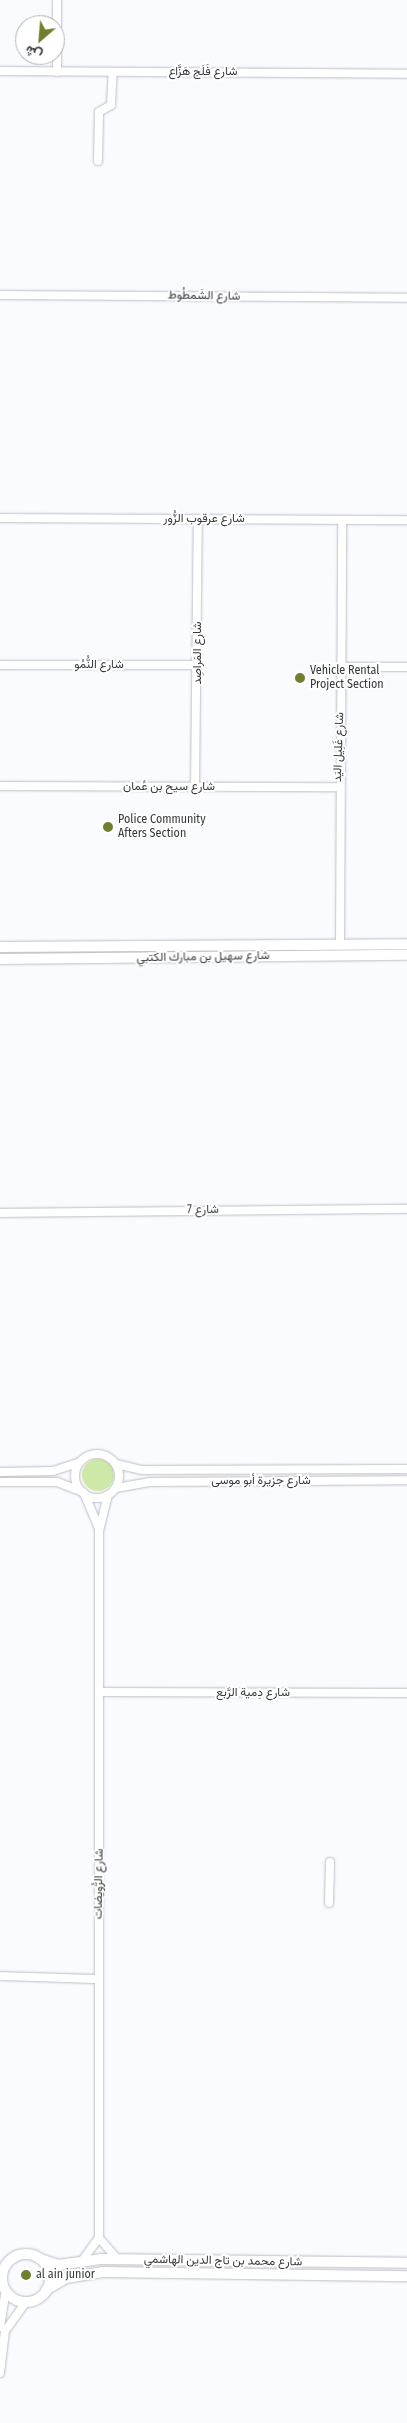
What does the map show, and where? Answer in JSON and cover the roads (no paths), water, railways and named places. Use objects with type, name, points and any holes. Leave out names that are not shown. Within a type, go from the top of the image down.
[{"type":"street","points":[[57,0],[57,72]]},
{"type":"street","name":"شارع فَلَج هَزَّاع","points":[[0,71],[407,74]]},
{"type":"street","points":[[98,161],[99,112],[112,105],[113,72]]},
{"type":"street","name":"شارع الشَمطُوط","points":[[0,294],[407,298]]},
{"type":"street","name":"شارع عرقوب الزُّور","points":[[0,518],[407,520]]},
{"type":"street","name":"شارع المَراصِد","points":[[195,787],[198,665],[198,519]]},
{"type":"street","name":"شارع غَلِيل اليَد","points":[[340,945],[337,788],[342,667],[342,520]]},
{"type":"street","name":"شارع النُّمُو","points":[[0,665],[198,665]]},
{"type":"street","points":[[342,667],[407,667]]},
{"type":"street","name":"شارع سيح بن عُمان","points":[[0,786],[337,788]]},
{"type":"street","name":"شارع سهيل بن مبارك الكتبي","points":[[0,947],[407,944]]},
{"type":"street","name":"شارع سهيل بن مبارك الكتبي","points":[[0,959],[407,955]]},
{"type":"street","name":"شارع 7","points":[[0,1213],[407,1208]]},
{"type":"street","points":[[0,1472],[53,1471],[98,1454],[116,1464],[116,1488],[108,1496],[82,1492],[57,1482],[0,1482]]},
{"type":"street","points":[[80,1462],[76,1479],[82,1492]]},
{"type":"street","name":"شارع جزيرة أبو موسى","points":[[116,1464],[143,1470],[407,1469]]},
{"type":"street","name":"شارع جزيرة أبو موسى","points":[[116,1488],[150,1482],[407,1480]]},
{"type":"street","name":"شارع الرُّويضات","points":[[82,1492],[99,1530]]},
{"type":"street","name":"شارع الرُّويضات","points":[[99,2238],[99,1530],[108,1496]]},
{"type":"street","name":"شارع دِمية الرَّبع","points":[[100,1692],[407,1693]]},
{"type":"street","points":[[330,1862],[330,1904]]},
{"type":"street","points":[[0,1976],[98,1979]]},
{"type":"street","points":[[82,2261],[99,2238],[118,2260]]},
{"type":"street","points":[[0,2327],[5,2261],[28,2255],[40,2259],[48,2270],[46,2290],[26,2302],[9,2322],[1,2346],[0,2373]]},
{"type":"street","name":"شارع محمد بن تاج الدين الهاشمي","points":[[40,2259],[58,2265],[82,2261],[118,2260],[407,2263]]},
{"type":"street","name":"شارع محمد بن تاج الدين الهاشمي","points":[[46,2290],[66,2278],[102,2272],[407,2276]]},
{"type":"street","points":[[3,2285],[26,2302]]},
{"type":"place","name":"Vehicle Rental Project Section","points":[[300,678]]},
{"type":"place","name":"Police Community Afters Section","points":[[108,827]]},
{"type":"place","name":"al ain junior","points":[[26,2275]]}]
